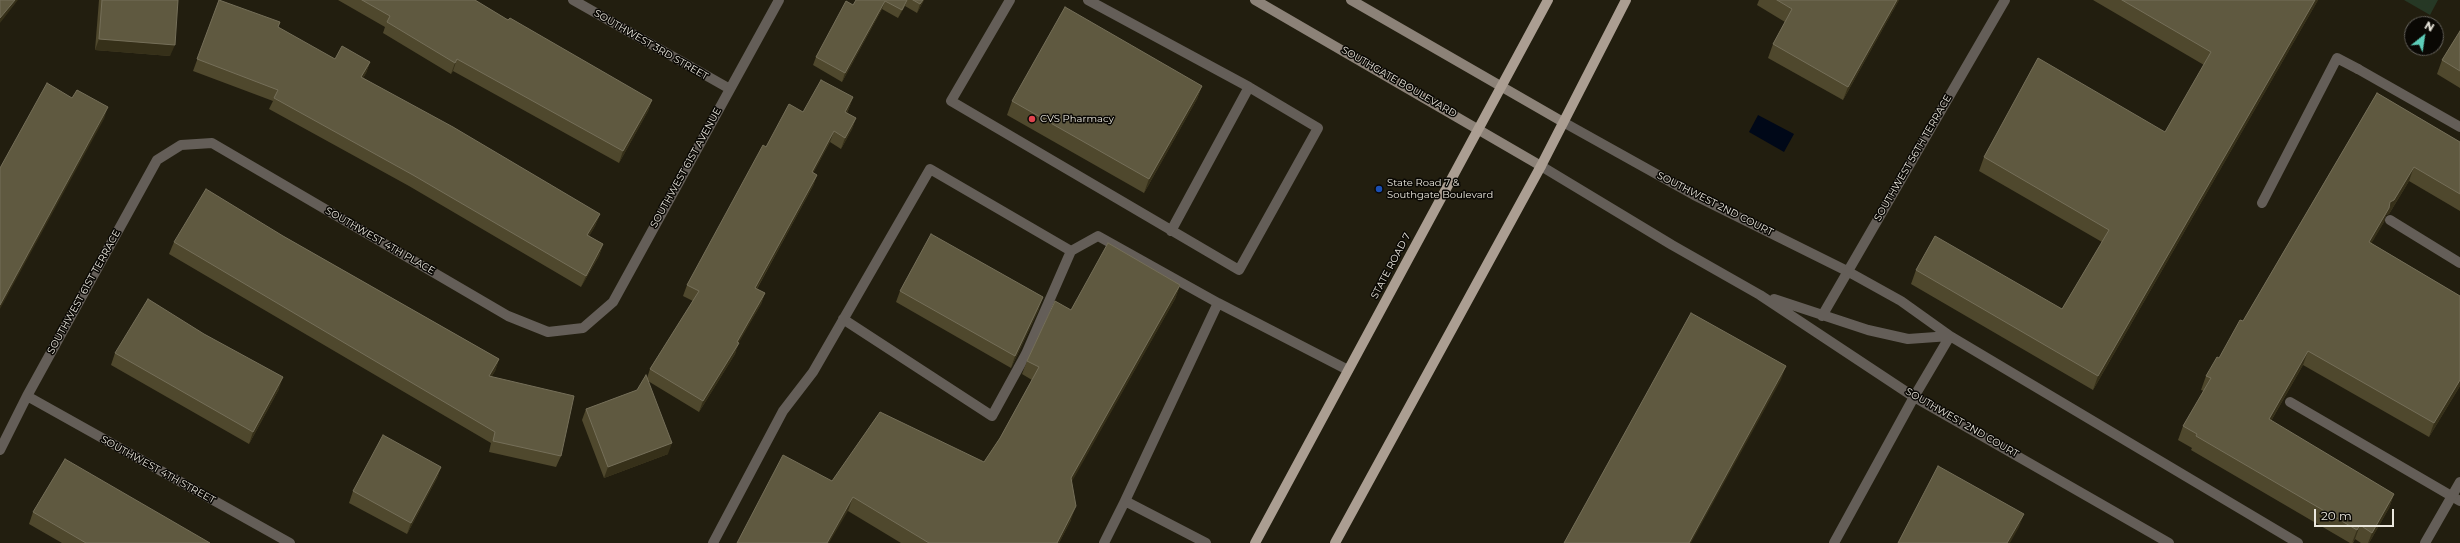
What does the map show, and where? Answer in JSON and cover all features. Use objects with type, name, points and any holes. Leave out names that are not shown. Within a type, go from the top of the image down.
[{"type":"main road","name":"SOUTHGATE BOULEVARD","points":[[1256,0],[1479,128],[1541,166]]},
{"type":"main road","points":[[1352,0],[1563,122]]},
{"type":"main road","name":"STATE ROAD 7","points":[[1255,543],[1548,0]]},
{"type":"main road","points":[[1338,542],[1541,166],[1626,0]]},
{"type":"street","name":"SOUTHWEST 3RD STREET","points":[[573,0],[730,89]]},
{"type":"street","name":"SOUTHWEST 61ST AVENUE","points":[[583,328],[613,302],[779,0]]},
{"type":"street","points":[[1010,0],[951,101],[1239,270],[1318,128],[1249,87],[1088,0]]},
{"type":"street","name":"SOUTHWEST 56TH TERRACE","points":[[1822,316],[2005,0]]},
{"type":"street","points":[[2262,203],[2337,58],[2460,127]]},
{"type":"street","points":[[1171,231],[1249,87]]},
{"type":"street","name":"SOUTHWEST 2ND COURT","points":[[1563,122],[1694,195],[1847,271],[1901,301],[1950,336],[2298,543]]},
{"type":"street","name":"SOUTHWEST 4TH PLACE","points":[[181,145],[212,143],[508,316],[548,332],[583,328]]},
{"type":"street","name":"SOUTHWEST 61ST TERRACE","points":[[0,450],[27,396],[157,160],[181,145]]},
{"type":"street","name":"SOUTHWEST 2ND COURT","points":[[1541,166],[1672,245],[1760,294],[1914,397],[2169,543]]},
{"type":"street","points":[[713,543],[783,411],[813,372],[930,169],[1071,251]]},
{"type":"street","points":[[2390,220],[2460,263]]},
{"type":"street","points":[[843,319],[992,416],[1026,354],[1071,251],[1098,236],[1218,303],[1348,370]]},
{"type":"street","name":"SOUTHWEST 2ND COURT","points":[[1760,294],[1822,316],[1908,340],[1950,336]]},
{"type":"street","points":[[1104,543],[1218,303]]},
{"type":"street","points":[[1834,543],[1914,397],[1950,336]]},
{"type":"street","name":"SOUTHWEST 4TH STREET","points":[[27,396],[290,543]]},
{"type":"street","points":[[2290,402],[2456,499]]},
{"type":"street","points":[[2425,543],[2456,499],[2460,482]]},
{"type":"street","points":[[1125,501],[1206,543]]},
{"type":"green space","points":[[2404,0],[2438,0],[2430,15]]},
{"type":"water","points":[[1758,115],[1794,134],[1784,152],[1749,132]]},
{"type":"building","points":[[0,0],[15,0],[0,18]]},
{"type":"building","points":[[102,0],[178,0],[175,45],[99,39]]},
{"type":"building","points":[[219,0],[280,22],[278,27],[335,59],[342,46],[370,62],[361,77],[453,127],[600,214],[587,235],[603,244],[586,276],[413,175],[274,98],[278,90],[197,59]]},
{"type":"building","points":[[362,0],[475,0],[508,20],[510,18],[652,100],[623,151],[457,59],[455,63],[387,22],[390,16]]},
{"type":"building","points":[[856,0],[907,0],[902,10],[885,1],[845,73],[816,57],[846,1],[853,5]]},
{"type":"building","points":[[913,0],[923,0],[920,4]]},
{"type":"building","points":[[1777,0],[1897,0],[1848,87],[1773,44],[1792,9]]},
{"type":"building","points":[[2122,0],[2315,0],[2098,376],[1916,270],[1935,236],[2062,309],[2109,230],[1984,157],[2038,58],[2165,132],[2211,52]]},
{"type":"building","name":"CVS Pharmacy","points":[[1065,7],[1202,86],[1149,179],[1012,101]]},
{"type":"building","points":[[2460,31],[2460,71],[2442,60]]},
{"type":"building","points":[[821,80],[853,97],[845,112],[856,118],[845,138],[834,131],[812,172],[817,175],[755,288],[765,293],[737,342],[739,343],[703,401],[650,369],[699,291],[687,285],[763,145],[766,147],[789,104],[803,112]]},
{"type":"building","points":[[47,83],[72,98],[77,90],[108,107],[0,305],[0,168]]},
{"type":"building","points":[[2377,93],[2460,142],[2460,194],[2414,167],[2394,200],[2390,202],[2389,208],[2369,242],[2460,296],[2460,380],[2434,423],[2308,351],[2269,419],[2394,494],[2372,533],[2360,525],[2357,530],[2196,436],[2197,434],[2183,426],[2211,378],[2206,376],[2217,357],[2219,358],[2240,320],[2243,321]]},
{"type":"building","points":[[206,189],[283,236],[499,359],[489,376],[574,396],[561,456],[493,441],[495,432],[174,242]]},
{"type":"building","points":[[931,234],[1043,297],[1015,356],[900,291]]},
{"type":"building","points":[[1108,243],[1180,285],[1071,478],[1076,506],[1057,543],[929,543],[853,497],[827,543],[737,543],[783,455],[832,481],[880,412],[984,462],[1000,438],[1039,367],[1027,361],[1055,301],[1071,310]]},
{"type":"building","points":[[148,299],[204,334],[283,377],[253,432],[115,353]]},
{"type":"building","points":[[1691,313],[1786,366],[1689,543],[1564,543]]},
{"type":"building","points":[[646,375],[672,443],[608,467],[586,409],[637,390]]},
{"type":"building","points":[[383,435],[441,467],[411,523],[353,491]]},
{"type":"building","points":[[65,459],[210,543],[86,543],[33,512]]},
{"type":"building","points":[[1938,466],[2024,514],[2007,543],[1898,543]]},
{"type":"place","name":"CVS Pharmacy","points":[[1032,119]]},
{"type":"place","name":"State Road 7 & Southgate Boulevard","points":[[1379,189]]}]
